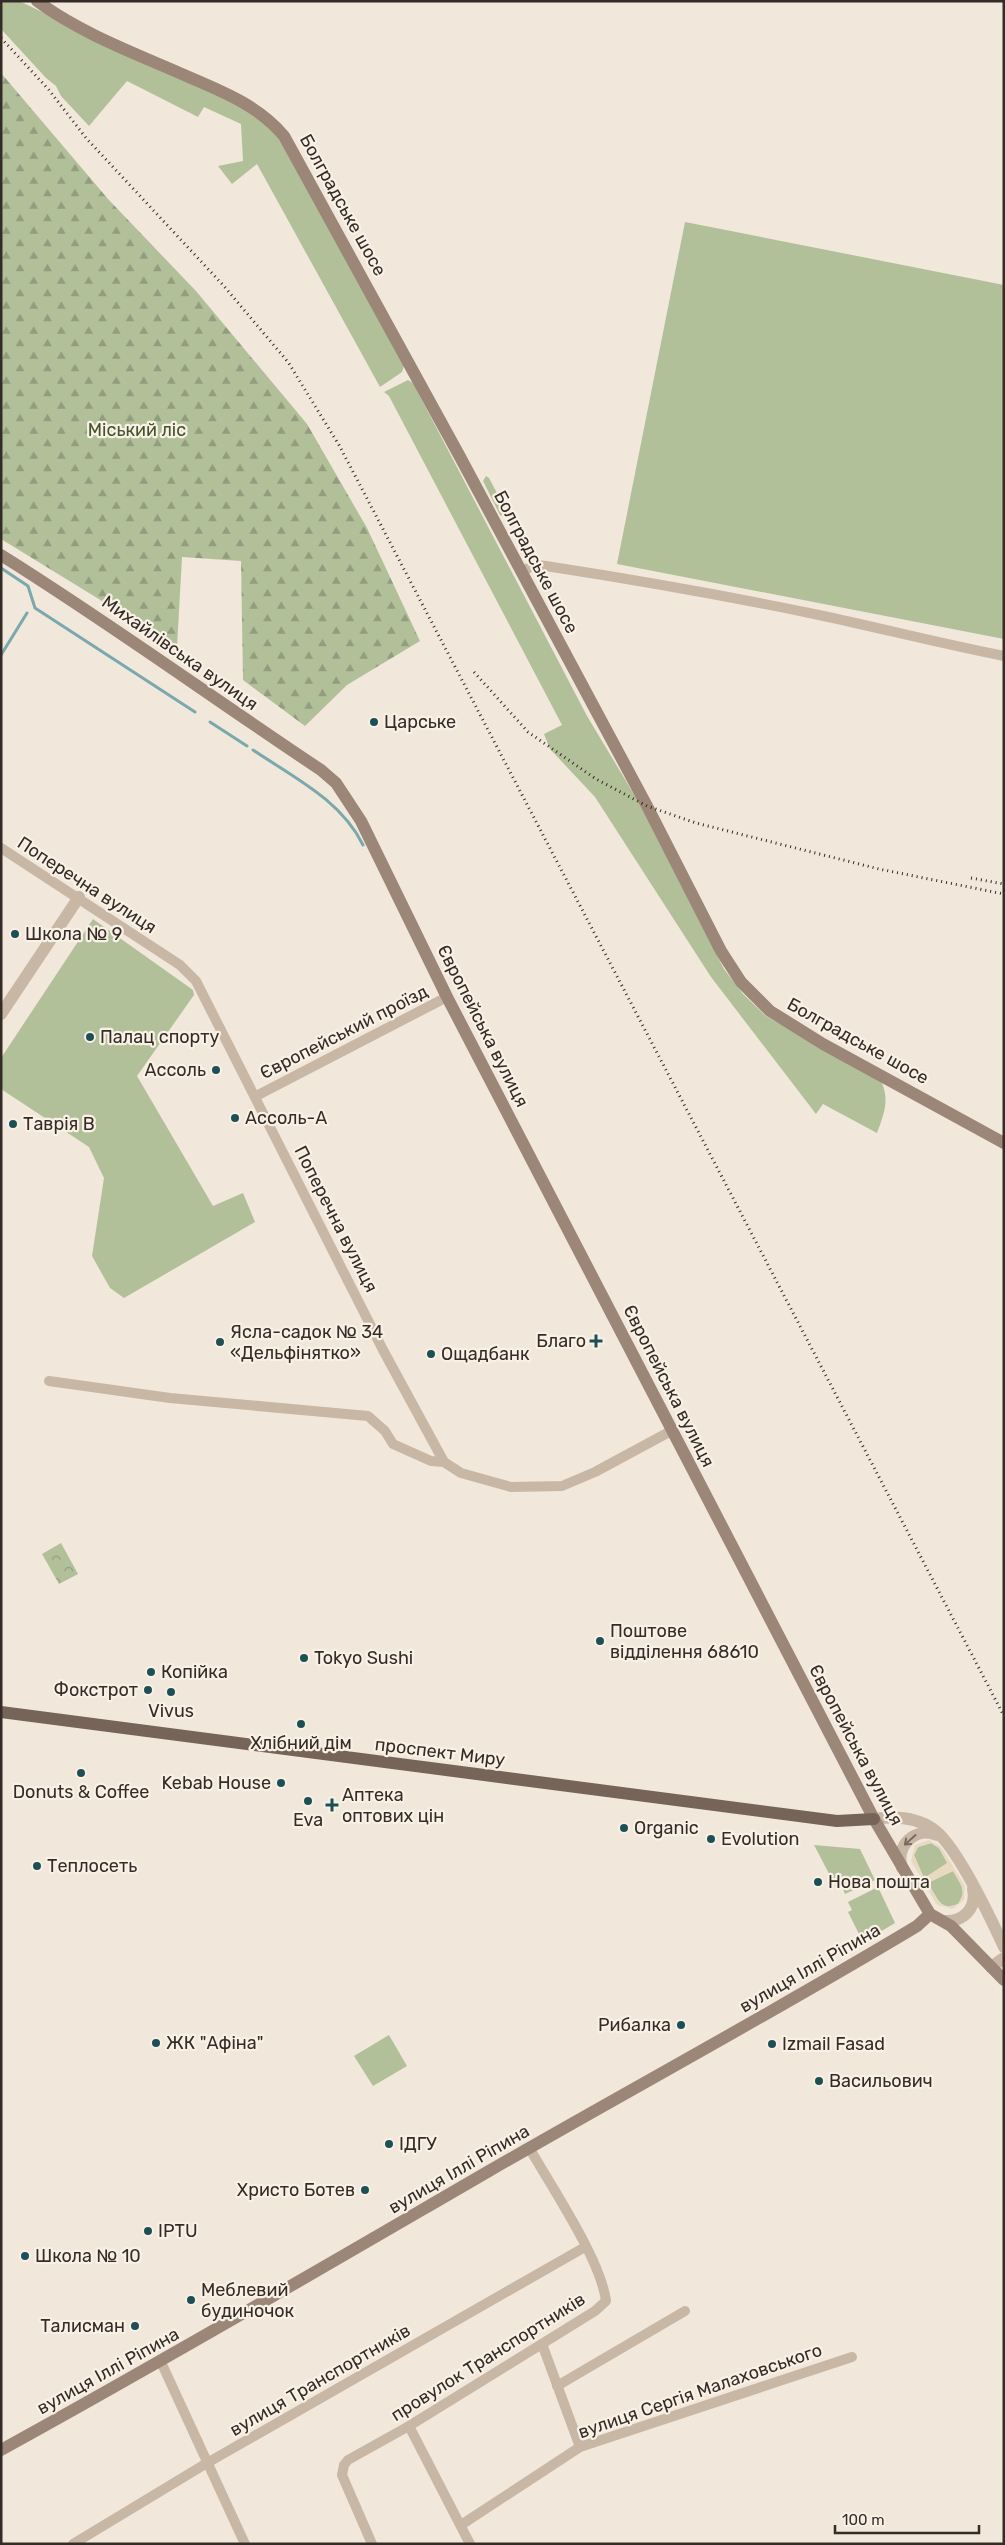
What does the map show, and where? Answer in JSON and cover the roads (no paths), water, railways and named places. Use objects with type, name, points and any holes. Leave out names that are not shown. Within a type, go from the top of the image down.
[{"type":"main road","name":"Болградське шосе","points":[[38,1],[100,37],[235,97],[272,122],[284,136],[414,371],[645,802],[722,952],[749,991],[770,1012],[823,1044],[1004,1143]]},
{"type":"main road","name":"Михайлівська вулиця","points":[[1,555],[64,594],[182,677],[321,770],[336,783]]},
{"type":"main road","name":"Європейська вулиця","points":[[336,783],[361,821],[447,997],[580,1249],[671,1431],[874,1819],[930,1914]]},
{"type":"main road","name":"проспект Миру","points":[[1,1712],[837,1821],[874,1819]]},
{"type":"main road","points":[[930,1914],[955,1929],[1004,1980]]},
{"type":"main road","name":"вулиця Іллі Ріпина","points":[[1,2450],[161,2362],[894,1940],[917,1926],[930,1914]]},
{"type":"street","points":[[520,571],[529,567],[546,566],[616,577],[820,616],[1004,656]]},
{"type":"street","name":"Поперечна вулиця","points":[[1,848],[180,966],[196,981],[256,1096],[383,1350],[444,1462]]},
{"type":"street","points":[[1,1014],[78,897]]},
{"type":"street","name":"Європейський проїзд","points":[[256,1096],[447,997]]},
{"type":"street","points":[[48,1381],[170,1398],[368,1416],[385,1431],[393,1444],[431,1461],[444,1462],[460,1473],[511,1487],[562,1486],[595,1472],[671,1431]]},
{"type":"street","points":[[874,1819],[889,1817],[921,1823],[935,1830],[942,1837],[984,1905],[1004,1948]]},
{"type":"street","points":[[904,1872],[900,1855],[908,1840],[924,1832],[942,1837]]},
{"type":"street","points":[[944,1921],[958,1920],[969,1911],[974,1898],[971,1884]]},
{"type":"street","points":[[991,1967],[1004,1958]]},
{"type":"street","name":"провулок Транспортників","points":[[372,2544],[342,2475],[344,2465],[348,2460],[409,2426],[595,2311],[606,2301],[604,2288],[586,2247],[530,2149]]},
{"type":"street","name":"вулиця Транспортників","points":[[73,2544],[207,2463],[586,2247]]},
{"type":"street","points":[[558,2386],[685,2311]]},
{"type":"street","points":[[542,2344],[580,2447]]},
{"type":"street","name":"вулиця Сергія Малаховського","points":[[461,2525],[580,2447],[852,2357]]},
{"type":"street","points":[[161,2362],[245,2544]]},
{"type":"street","points":[[409,2426],[470,2544]]},
{"type":"waterway","points":[[1,568],[28,586],[35,608],[195,712]]},
{"type":"waterway","points":[[1,655],[27,613]]},
{"type":"waterway","points":[[210,722],[247,746]]},
{"type":"waterway","points":[[253,750],[300,780],[329,802],[354,829],[363,845]]},
{"type":"railway","points":[[1,38],[49,90],[86,138],[223,285],[288,362],[339,445],[1004,1716]]},
{"type":"railway","points":[[474,672],[528,732],[596,779],[647,806],[696,823],[879,869],[1004,894]]},
{"type":"railway","points":[[971,878],[1004,884]]},
{"type":"place","name":"Царське","points":[[374,722]]},
{"type":"place","name":"Школа № 9","points":[[15,934]]},
{"type":"place","name":"Палац спорту","points":[[90,1037]]},
{"type":"place","name":"Ассоль","points":[[216,1070]]},
{"type":"place","name":"Ассоль-А","points":[[235,1118]]},
{"type":"place","name":"Таврія В","points":[[13,1124]]},
{"type":"place","name":"Благо","points":[[596,1341]]},
{"type":"place","name":"Ясла-садок № 34 «Дельфінятко»","points":[[220,1342]]},
{"type":"place","name":"Ощадбанк","points":[[431,1354]]},
{"type":"place","name":"Поштове відділення 68610","points":[[600,1641]]},
{"type":"place","name":"Tokyo Sushi","points":[[304,1658]]},
{"type":"place","name":"Копійка","points":[[151,1672]]},
{"type":"place","name":"Фокстрот","points":[[148,1690]]},
{"type":"place","name":"Vivus","points":[[171,1692]]},
{"type":"place","name":"Хлібний дім","points":[[301,1724]]},
{"type":"place","name":"Donuts & Coffee","points":[[81,1773]]},
{"type":"place","name":"Kebab House","points":[[281,1783]]},
{"type":"place","name":"Eva","points":[[308,1801]]},
{"type":"place","name":"Аптека оптових цін","points":[[332,1805]]},
{"type":"place","name":"Organic","points":[[624,1828]]},
{"type":"place","name":"Evolution","points":[[711,1839]]},
{"type":"place","name":"Теплосеть","points":[[37,1866]]},
{"type":"place","name":"Нова пошта","points":[[818,1882]]},
{"type":"place","name":"Рибалка","points":[[681,2025]]},
{"type":"place","name":"ЖК \"Афіна\"","points":[[156,2043]]},
{"type":"place","name":"Izmail Fasad","points":[[772,2044]]},
{"type":"place","name":"Васильович","points":[[819,2081]]},
{"type":"place","name":"ІДГУ","points":[[389,2144]]},
{"type":"place","name":"Христо Ботев","points":[[365,2190]]},
{"type":"place","name":"IPTU","points":[[148,2231]]},
{"type":"place","name":"Школа № 10","points":[[25,2256]]},
{"type":"place","name":"Меблевий будиночок","points":[[191,2300]]},
{"type":"place","name":"Талисман","points":[[135,2326]]},
{"type":"park label","name":"Міський ліс","points":[[137,430]]}]
